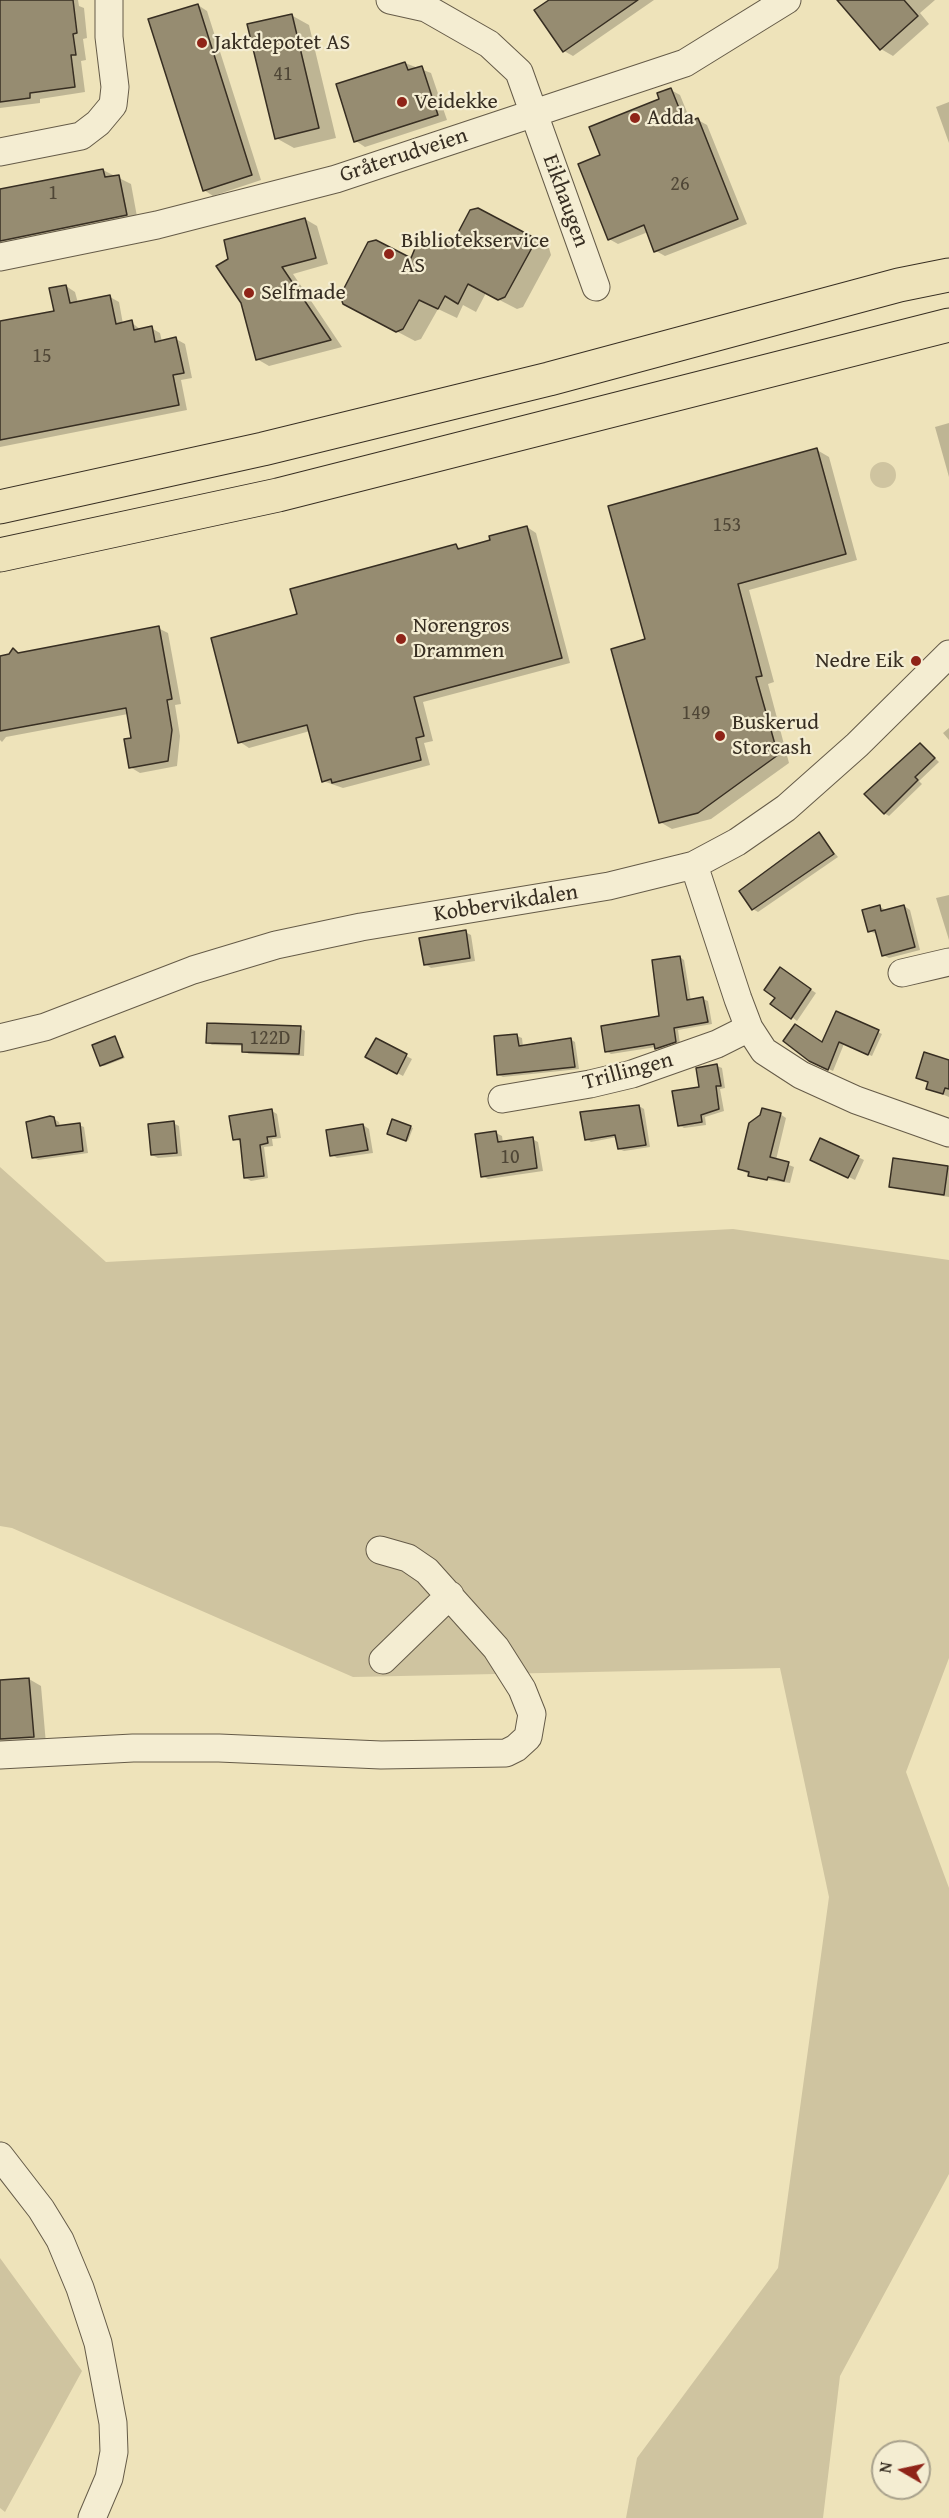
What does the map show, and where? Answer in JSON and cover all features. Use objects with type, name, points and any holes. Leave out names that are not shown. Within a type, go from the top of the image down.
[{"type":"highway","points":[[899,285],[924,263],[949,258]]},
{"type":"highway","points":[[0,507],[263,449],[538,382],[899,285],[949,275]]},
{"type":"highway","points":[[0,555],[278,495],[949,325]]},
{"type":"highway","points":[[857,347],[949,336]]},
{"type":"street","points":[[0,152],[81,136],[98,123],[113,105],[115,87],[109,37],[109,0]]},
{"type":"street","name":"Eikhaugen","points":[[390,0],[426,8],[489,44],[519,72],[596,287]]},
{"type":"street","name":"Gråterudveien","points":[[0,257],[157,225],[336,179],[685,63],[788,0]]},
{"type":"street","name":"Kobbervikdalen","points":[[0,1038],[45,1027],[193,970],[276,945],[361,927],[609,886],[694,865],[737,842],[786,808],[857,745],[949,654]]},
{"type":"street","points":[[694,865],[711,924],[749,1028],[764,1051],[801,1075],[891,1114],[949,1133]]},
{"type":"street","points":[[902,973],[949,962]]},
{"type":"street","name":"Trillingen","points":[[502,1099],[632,1074],[717,1044],[749,1028]]},
{"type":"street","points":[[0,1755],[133,1748],[290,1750],[381,1755],[506,1753],[520,1745],[528,1737],[532,1714],[530,1706],[496,1648],[427,1570],[408,1557],[380,1550]]},
{"type":"street","points":[[383,1660],[450,1595]]},
{"type":"street","points":[[0,2156],[41,2209],[60,2240],[80,2288],[98,2343],[108,2388],[114,2452],[109,2478],[92,2518]]},
{"type":"shaded area","points":[[883,462],[892,466],[896,475],[892,484],[883,488],[874,484],[870,475],[874,466]]},
{"type":"shaded area","points":[[0,1167],[106,1262],[733,1229],[949,1260],[949,1658],[906,1772],[949,1888],[949,2174],[840,2376],[823,2518],[626,2518],[637,2458],[778,2268],[829,1897],[780,1668],[353,1677],[12,1528],[0,1526]]},
{"type":"shaded area","points":[[0,2258],[82,2371],[5,2512],[0,2508]]},
{"type":"building","points":[[0,0],[73,0],[77,33],[73,34],[76,55],[71,55],[75,87],[30,93],[30,98],[0,102]]},
{"type":"building","points":[[549,0],[638,0],[563,52],[534,10]]},
{"type":"building","points":[[837,0],[904,0],[918,16],[880,50]]},
{"type":"building","points":[[198,4],[252,175],[203,191],[148,19]]},
{"type":"building","points":[[292,14],[319,128],[275,139],[247,24]]},
{"type":"building","points":[[405,62],[408,70],[422,66],[438,115],[354,142],[336,84]]},
{"type":"building","points":[[671,88],[685,123],[698,118],[738,219],[654,252],[644,225],[608,240],[578,164],[600,155],[589,127],[659,99],[657,93]]},
{"type":"building","points":[[103,169],[105,177],[119,175],[127,215],[0,241],[0,189]]},
{"type":"building","points":[[478,208],[531,236],[534,244],[505,297],[498,300],[468,284],[458,304],[445,296],[438,309],[419,300],[403,329],[396,332],[343,304],[340,296],[368,242],[376,240],[411,258],[416,246],[440,238],[452,244],[470,210]]},
{"type":"building","points":[[305,218],[316,258],[282,267],[331,340],[256,360],[241,303],[216,266],[228,259],[224,240]]},
{"type":"building","points":[[66,285],[70,303],[110,295],[116,324],[132,320],[134,330],[152,326],[155,342],[176,337],[184,373],[173,375],[179,405],[0,440],[0,321],[54,311],[49,288]]},
{"type":"building","points":[[817,448],[846,554],[738,584],[762,676],[756,677],[778,755],[698,813],[659,823],[611,649],[645,639],[608,506]]},
{"type":"building","points":[[527,526],[562,658],[414,697],[424,736],[416,738],[421,760],[332,783],[331,779],[322,782],[307,725],[238,743],[211,638],[297,614],[290,589],[456,544],[458,549],[490,540],[489,536]]},
{"type":"building","points":[[159,626],[172,699],[167,700],[172,730],[168,761],[129,768],[124,739],[131,738],[126,708],[0,731],[0,656],[9,654],[13,648],[18,653]]},
{"type":"building","points":[[920,743],[935,758],[915,777],[918,780],[884,814],[864,794]]},
{"type":"building","points":[[819,832],[834,854],[752,910],[739,891]]},
{"type":"building","points":[[880,905],[881,911],[904,905],[915,947],[882,956],[875,930],[868,932],[862,910]]},
{"type":"building","points":[[466,930],[470,958],[424,965],[419,938]]},
{"type":"building","points":[[680,956],[687,1000],[703,997],[708,1022],[674,1028],[676,1042],[655,1049],[654,1044],[605,1052],[601,1026],[659,1016],[652,960]]},
{"type":"building","points":[[780,967],[811,989],[791,1019],[770,1004],[775,998],[764,990]]},
{"type":"building","points":[[836,1011],[879,1030],[868,1055],[839,1042],[828,1070],[809,1061],[783,1041],[795,1024],[822,1042]]},
{"type":"building","points":[[207,1023],[301,1026],[299,1054],[242,1052],[242,1044],[206,1043]]},
{"type":"building","points":[[517,1034],[519,1046],[571,1038],[575,1067],[497,1075],[494,1036]]},
{"type":"building","points":[[115,1036],[123,1057],[100,1066],[92,1045]]},
{"type":"building","points":[[376,1038],[407,1054],[397,1074],[365,1057]]},
{"type":"building","points":[[924,1052],[949,1060],[949,1089],[945,1088],[943,1094],[926,1089],[928,1082],[916,1078]]},
{"type":"building","points":[[717,1064],[721,1086],[716,1086],[719,1109],[701,1115],[702,1122],[678,1126],[672,1091],[699,1087],[696,1068]]},
{"type":"building","points":[[639,1105],[646,1145],[618,1149],[615,1135],[585,1140],[580,1112]]},
{"type":"building","points":[[762,1108],[781,1113],[770,1157],[789,1162],[784,1181],[748,1176],[749,1172],[738,1169],[749,1123],[760,1115]]},
{"type":"building","points":[[272,1109],[276,1136],[267,1137],[268,1143],[260,1145],[264,1176],[244,1178],[240,1139],[233,1140],[229,1116]]},
{"type":"building","points":[[54,1117],[56,1126],[80,1123],[83,1151],[32,1158],[26,1122]]},
{"type":"building","points":[[392,1119],[411,1126],[406,1141],[387,1134]]},
{"type":"building","points":[[174,1121],[177,1153],[151,1155],[148,1124]]},
{"type":"building","points":[[363,1124],[368,1150],[330,1156],[326,1130]]},
{"type":"building","points":[[496,1131],[498,1142],[533,1137],[537,1168],[481,1177],[475,1134]]},
{"type":"building","points":[[820,1138],[859,1156],[848,1178],[810,1160]]},
{"type":"building","points":[[893,1158],[948,1166],[944,1195],[889,1187]]},
{"type":"building","points":[[29,1678],[34,1737],[0,1739],[0,1680]]},
{"type":"place","name":"Jaktdepotet AS","points":[[202,43]]},
{"type":"place","name":"Veidekke","points":[[402,102]]},
{"type":"place","name":"Adda","points":[[635,118]]},
{"type":"place","name":"Bibliotekservice AS","points":[[389,254]]},
{"type":"place","name":"Selfmade","points":[[249,293]]},
{"type":"place","name":"Norengros Drammen","points":[[401,639]]},
{"type":"place","name":"Nedre Eik","points":[[916,661]]},
{"type":"place","name":"Buskerud Storcash","points":[[720,736]]}]
